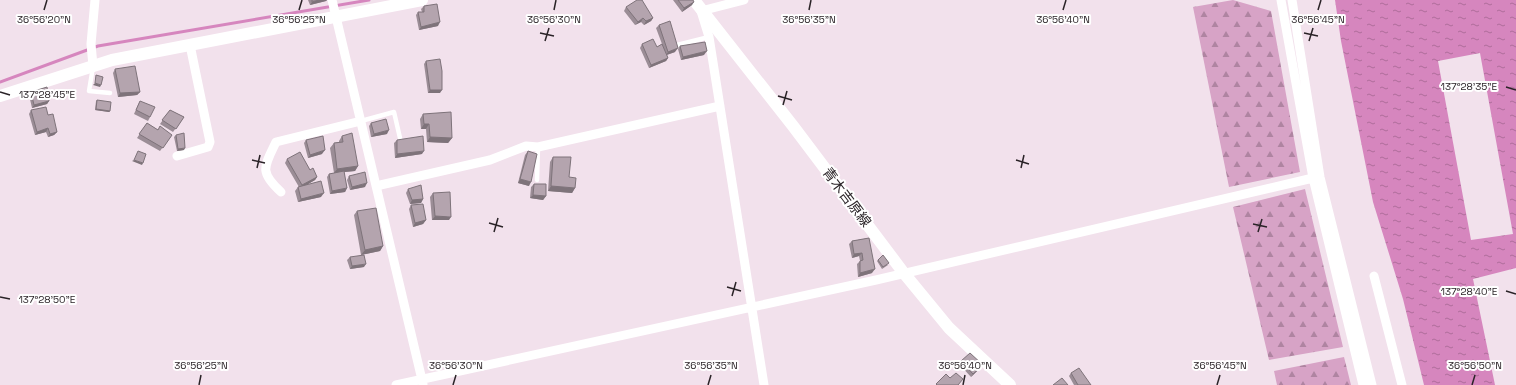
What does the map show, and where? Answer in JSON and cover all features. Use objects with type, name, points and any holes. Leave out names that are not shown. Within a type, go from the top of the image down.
[{"type":"main road","points":[[0,96],[112,60],[337,18],[422,0]]},
{"type":"main road","name":"青木吉原線","points":[[694,0],[701,11],[793,126],[903,272],[949,328],[1010,385]]},
{"type":"street","points":[[93,66],[91,44],[95,0]]},
{"type":"street","points":[[332,0],[422,382]]},
{"type":"street","points":[[744,0],[701,11],[709,37],[764,385]]},
{"type":"street","points":[[1281,0],[1313,178],[1363,385]]},
{"type":"street","points":[[1292,0],[1320,177],[1372,385]]},
{"type":"street","points":[[177,156],[208,148],[210,142],[190,45]]},
{"type":"street","points":[[376,186],[490,160],[526,146],[538,147],[720,106]]},
{"type":"street","points":[[281,192],[268,180],[265,165],[276,142],[361,121]]},
{"type":"street","points":[[396,385],[422,382],[752,306],[876,280],[903,272],[1313,178]]},
{"type":"street","points":[[1374,276],[1402,385]]},
{"type":"lane","points":[[677,45],[709,37]]},
{"type":"lane","points":[[93,66],[89,91],[110,93]]},
{"type":"lane","points":[[361,121],[394,112],[400,138]]},
{"type":"lane","points":[[537,180],[538,147]]},
{"type":"green space","points":[[1233,0],[1271,11],[1300,172],[1229,187],[1193,7]]},
{"type":"green space","points":[[1305,189],[1343,347],[1269,360],[1233,207]]},
{"type":"green space","points":[[1344,357],[1351,385],[1277,385],[1274,371]]},
{"type":"water","points":[[1335,0],[1516,0],[1516,385],[1424,385],[1403,299],[1373,202],[1341,41]]},
{"type":"pier","points":[[1480,53],[1513,234],[1471,240],[1438,61]]},
{"type":"pier","points":[[1516,268],[1516,385],[1495,385],[1473,279]]},
{"type":"building","points":[[637,0],[642,0],[653,18],[646,21],[643,18],[638,22],[626,7]]},
{"type":"building","points":[[678,0],[693,0],[694,2],[684,8]]},
{"type":"building","points":[[437,4],[440,22],[421,27],[418,12],[424,12],[424,6]]},
{"type":"building","points":[[670,21],[678,48],[668,52],[659,25]]},
{"type":"building","points":[[653,39],[657,47],[662,44],[668,58],[651,65],[642,44]]},
{"type":"building","points":[[705,42],[707,51],[683,57],[680,46]]},
{"type":"building","points":[[440,59],[442,71],[442,90],[430,90],[426,61]]},
{"type":"building","points":[[135,66],[140,92],[120,93],[115,69]]},
{"type":"building","points":[[96,75],[103,77],[101,85],[95,83]]},
{"type":"building","points":[[47,87],[49,101],[34,105],[31,92]]},
{"type":"building","points":[[97,100],[111,102],[110,111],[96,109]]},
{"type":"building","points":[[140,101],[155,107],[150,117],[136,110]]},
{"type":"building","points":[[46,107],[48,115],[53,114],[57,132],[50,134],[48,128],[37,132],[31,110]]},
{"type":"building","points":[[170,110],[184,117],[176,129],[162,120]]},
{"type":"building","points":[[451,112],[452,138],[430,137],[429,124],[424,124],[423,114]]},
{"type":"building","points":[[386,119],[389,130],[374,134],[371,123]]},
{"type":"building","points":[[147,123],[158,130],[160,126],[172,135],[163,148],[139,134]]},
{"type":"building","points":[[184,133],[185,148],[178,149],[176,135]]},
{"type":"building","points":[[352,133],[358,166],[337,169],[334,143],[343,142],[342,136]]},
{"type":"building","points":[[323,136],[325,150],[310,155],[306,140]]},
{"type":"building","points":[[423,136],[424,151],[397,154],[397,140]]},
{"type":"building","points":[[138,151],[146,154],[143,163],[134,160]]},
{"type":"building","points":[[528,151],[537,154],[531,182],[520,179]]},
{"type":"building","points":[[300,152],[310,170],[313,168],[317,177],[302,185],[287,159]]},
{"type":"building","points":[[553,157],[571,157],[569,177],[576,178],[575,188],[551,186]]},
{"type":"building","points":[[344,171],[347,188],[332,191],[329,174]]},
{"type":"building","points":[[365,172],[367,183],[352,187],[349,176]]},
{"type":"building","points":[[321,181],[324,193],[301,199],[298,187]]},
{"type":"building","points":[[534,184],[546,184],[546,196],[533,195]]},
{"type":"building","points":[[421,185],[423,199],[412,200],[408,189]]},
{"type":"building","points":[[450,192],[451,217],[435,216],[433,193]]},
{"type":"building","points":[[423,204],[426,220],[415,223],[411,205]]},
{"type":"building","points":[[376,208],[383,246],[365,250],[357,211]]},
{"type":"building","points":[[869,238],[875,269],[860,273],[860,261],[863,260],[862,253],[854,254],[852,241]]},
{"type":"building","points":[[364,255],[366,264],[352,266],[350,257]]},
{"type":"building","points":[[883,255],[889,263],[883,267],[878,260]]},
{"type":"building","points":[[970,353],[983,365],[973,374],[961,361]]},
{"type":"building","points":[[1079,368],[1091,385],[1078,385],[1071,373]]},
{"type":"building","points":[[956,373],[963,379],[958,385],[936,384],[946,374],[950,378]]},
{"type":"building","points":[[1062,378],[1068,385],[1053,385]]},
{"type":"waterway","points":[[0,82],[98,46],[369,0]]}]
